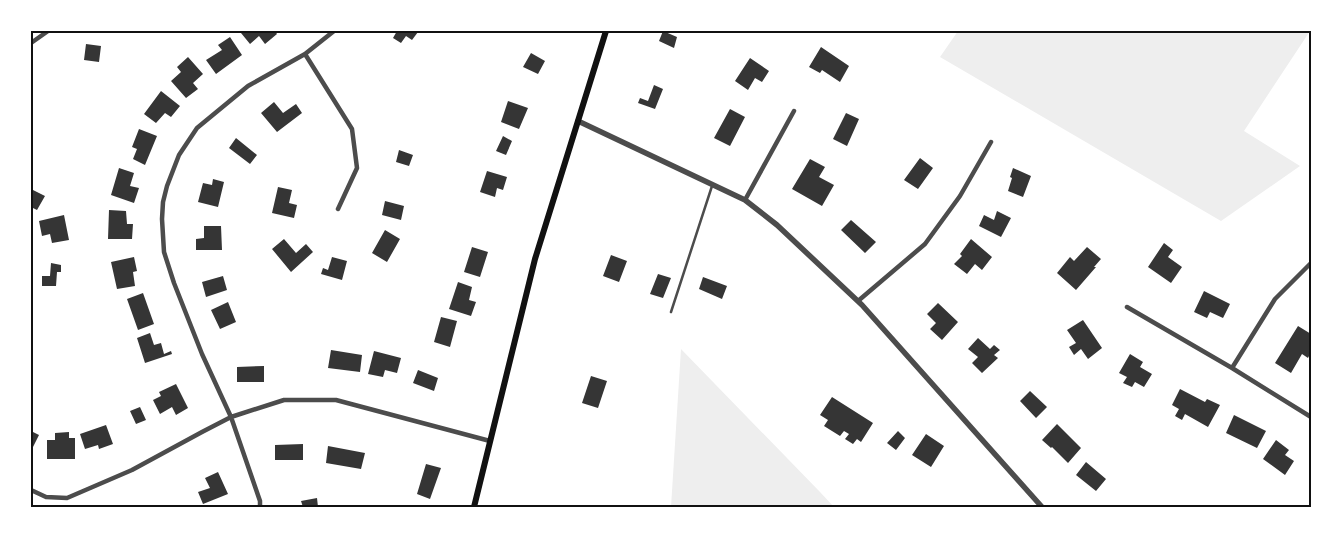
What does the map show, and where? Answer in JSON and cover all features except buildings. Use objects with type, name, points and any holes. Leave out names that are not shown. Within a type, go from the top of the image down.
[{"type":"main road","points":[[474,507],[536,259],[606,31]]},
{"type":"street","points":[[31,42],[48,31]]},
{"type":"street","points":[[260,507],[260,501],[231,417],[202,354],[169,268],[162,236],[163,202],[178,155],[197,128],[248,86],[305,54],[334,31]]},
{"type":"street","points":[[305,54],[352,129],[357,168],[338,208]]},
{"type":"street","points":[[745,200],[794,111]]},
{"type":"street","points":[[578,121],[620,139],[745,200],[777,225],[858,301],[1042,507]]},
{"type":"street","points":[[858,301],[925,244],[960,196],[991,142]]},
{"type":"street","points":[[1232,368],[1275,299],[1311,263]]},
{"type":"street","points":[[1128,307],[1311,417]]},
{"type":"street","points":[[31,490],[46,497],[67,498],[132,470],[231,417],[284,400],[336,400],[490,441]]},
{"type":"lane","points":[[671,312],[712,185]]},
{"type":"shaded area","points":[[958,31],[1310,31],[1244,131],[1300,166],[1221,221],[940,57]]},
{"type":"shaded area","points":[[681,349],[820,492],[834,507],[671,507]]}]
